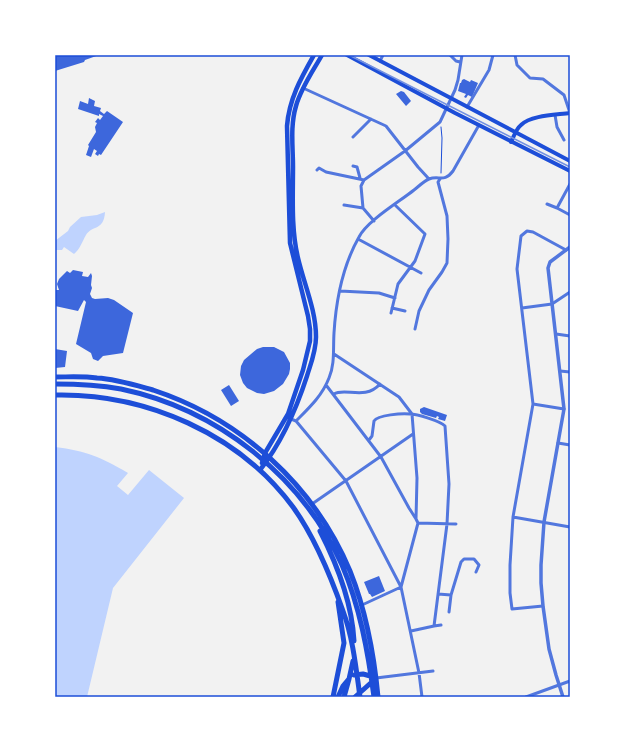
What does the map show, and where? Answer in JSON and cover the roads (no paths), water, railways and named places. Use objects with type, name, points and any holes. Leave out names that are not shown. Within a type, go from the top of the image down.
[{"type":"highway","points":[[55,377],[98,378],[122,382],[165,394],[218,419],[242,434],[268,455],[312,504],[326,525],[343,557],[362,605],[369,636],[378,697]]},
{"type":"highway","points":[[55,384],[81,384],[108,387],[136,393],[169,403],[197,415],[224,430],[269,464],[310,511],[334,548],[352,593],[366,649],[374,697]]},
{"type":"highway","points":[[55,394],[107,399],[150,408],[173,416],[198,427],[225,443],[260,470],[294,508],[323,562],[341,604],[351,640],[360,695]]},
{"type":"highway","points":[[310,511],[329,548],[337,568],[351,620],[354,643],[353,658],[350,679],[344,697]]},
{"type":"highway","points":[[333,697],[344,643],[338,597]]},
{"type":"highway","points":[[341,604],[347,612],[353,612],[362,605]]},
{"type":"highway","points":[[338,697],[347,680],[356,674],[376,678]]},
{"type":"highway","points":[[355,697],[360,695],[376,678]]},
{"type":"main road","points":[[260,470],[288,414],[303,370],[310,341],[308,316],[290,243],[287,126],[289,109],[294,93],[314,55]]},
{"type":"main road","points":[[268,455],[294,420],[316,344],[315,321],[297,252],[294,229],[293,122],[296,106],[322,55]]},
{"type":"main road","points":[[347,55],[447,109],[570,171]]},
{"type":"main road","points":[[369,55],[570,161]]},
{"type":"main road","points":[[511,142],[522,124],[527,120],[570,113]]},
{"type":"street","points":[[380,61],[383,55]]},
{"type":"street","points":[[450,55],[456,61],[460,62]]},
{"type":"street","points":[[374,221],[363,208],[361,186],[364,180],[406,151],[437,124],[452,99],[458,80],[462,55]]},
{"type":"street","points":[[468,107],[489,70],[493,55]]},
{"type":"street","points":[[514,55],[517,65],[530,78],[543,79],[564,95],[570,113]]},
{"type":"street","points":[[304,88],[386,126],[429,179]]},
{"type":"street","points":[[555,115],[557,127],[564,140]]},
{"type":"street","points":[[353,137],[371,119]]},
{"type":"street","points":[[422,697],[411,631],[401,587],[346,481],[294,420],[316,402],[326,385],[333,364],[334,336],[344,268],[364,229],[429,179],[446,178],[450,175],[479,125]]},
{"type":"street","points":[[354,166],[358,171],[360,178]]},
{"type":"street","points":[[318,170],[319,168],[326,172],[364,180]]},
{"type":"street","points":[[416,330],[419,311],[429,290],[447,263],[447,216],[438,182],[440,178]]},
{"type":"street","points":[[557,208],[570,184]]},
{"type":"street","points":[[547,204],[570,215]]},
{"type":"street","points":[[344,205],[363,208]]},
{"type":"street","points":[[391,313],[398,284],[415,260],[425,234],[395,205]]},
{"type":"street","points":[[543,606],[512,609],[510,593],[513,517],[533,404],[517,269],[522,234],[527,231],[533,232],[568,249],[550,262],[549,265],[564,409],[544,522],[541,565],[543,606],[549,649],[558,685],[563,697]]},
{"type":"street","points":[[358,239],[421,273]]},
{"type":"street","points":[[340,291],[380,293],[395,298]]},
{"type":"street","points":[[522,308],[552,304],[570,292]]},
{"type":"street","points":[[392,308],[405,311]]},
{"type":"street","points":[[556,334],[570,336]]},
{"type":"street","points":[[334,354],[399,397],[412,414],[417,478],[416,519]]},
{"type":"street","points":[[560,371],[570,372]]},
{"type":"street","points":[[334,394],[338,392],[355,394],[367,392],[380,384]]},
{"type":"street","points":[[326,385],[382,457],[418,523],[401,587]]},
{"type":"street","points":[[533,404],[570,410]]},
{"type":"street","points":[[369,440],[372,436],[374,421],[378,417],[412,414],[445,426],[449,484],[447,524],[434,626]]},
{"type":"street","points":[[312,504],[382,457],[413,434]]},
{"type":"street","points":[[558,443],[570,446]]},
{"type":"street","points":[[513,517],[570,527]]},
{"type":"street","points":[[418,523],[456,524]]},
{"type":"street","points":[[449,612],[451,595],[461,562],[464,559],[474,559],[479,565],[476,572]]},
{"type":"street","points":[[362,605],[401,587]]},
{"type":"street","points":[[438,594],[451,595]]},
{"type":"street","points":[[411,631],[442,625]]},
{"type":"street","points":[[376,678],[433,672]]},
{"type":"street","points":[[526,697],[570,681]]},
{"type":"water","points":[[105,212],[104,218],[100,225],[88,232],[74,254],[64,247],[62,250],[55,250],[55,241],[68,231],[70,227],[81,217],[97,215]]},
{"type":"water","points":[[55,447],[76,450],[93,456],[128,473],[117,486],[128,495],[149,470],[184,498],[113,588],[87,697],[55,697]]},
{"type":"railway","points":[[349,55],[570,167]]}]
